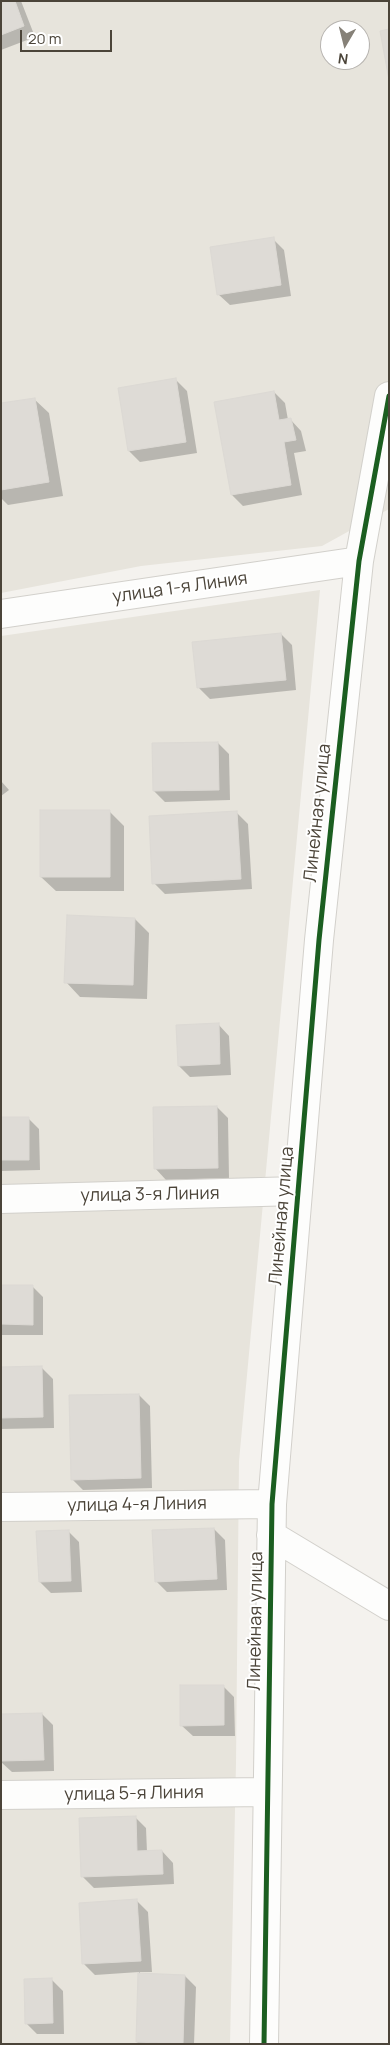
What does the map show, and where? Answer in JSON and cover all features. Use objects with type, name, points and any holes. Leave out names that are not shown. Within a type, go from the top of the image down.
[{"type":"street","name":"Линейная улица","points":[[264,2044],[266,1792],[272,1504],[318,940],[359,561],[389,396]]},
{"type":"street","name":"улица 1-я Линия","points":[[1,614],[359,561]]},
{"type":"street","name":"улица 3-я Линия","points":[[1,1199],[298,1191]]},
{"type":"street","name":"улица 4-я Линия","points":[[1,1507],[272,1504]]},
{"type":"street","points":[[272,1535],[389,1606]]},
{"type":"street","name":"улица 5-я Линия","points":[[1,1795],[266,1792]]},
{"type":"shaded area","points":[[1,1],[389,1],[389,509],[322,546],[141,566],[1,593]]},
{"type":"shaded area","points":[[320,590],[239,1461],[236,1763],[230,2044],[1,2044],[1,636]]},
{"type":"building","points":[[1,1],[15,1],[24,26],[1,35]]},
{"type":"building","points":[[389,29],[389,80],[380,31]]},
{"type":"building","points":[[274,237],[281,285],[217,295],[210,247]]},
{"type":"building","points":[[176,378],[186,442],[128,451],[118,388]]},
{"type":"building","points":[[274,391],[279,420],[291,418],[296,440],[284,442],[291,485],[231,495],[214,402]]},
{"type":"building","points":[[35,398],[49,482],[1,490],[1,403]]},
{"type":"building","points":[[281,633],[286,680],[197,688],[192,642]]},
{"type":"building","points":[[218,742],[219,790],[153,791],[152,743]]},
{"type":"building","points":[[40,810],[110,810],[110,877],[40,877]]},
{"type":"building","points":[[237,811],[241,879],[152,884],[149,816]]},
{"type":"building","points":[[67,915],[135,918],[133,985],[64,983]]},
{"type":"building","points":[[219,1023],[220,1064],[178,1066],[176,1025]]},
{"type":"building","points":[[217,1106],[218,1168],[154,1169],[153,1107]]},
{"type":"building","points":[[1,1117],[29,1117],[29,1160],[1,1160]]},
{"type":"building","points":[[1,1285],[33,1285],[33,1325],[1,1324]]},
{"type":"building","points":[[42,1366],[43,1417],[1,1418],[1,1367]]},
{"type":"building","points":[[139,1394],[141,1478],[71,1480],[69,1395]]},
{"type":"building","points":[[214,1528],[217,1579],[155,1582],[152,1530]]},
{"type":"building","points":[[69,1530],[71,1581],[39,1582],[36,1531]]},
{"type":"building","points":[[180,1685],[224,1685],[224,1725],[180,1726]]},
{"type":"building","points":[[42,1713],[44,1760],[1,1761],[1,1714]]},
{"type":"building","points":[[136,1816],[137,1851],[162,1850],[163,1874],[81,1877],[79,1818]]},
{"type":"building","points":[[137,1899],[141,1961],[82,1964],[79,1903]]},
{"type":"building","points":[[138,1973],[185,1975],[183,2044],[136,2042]]},
{"type":"building","points":[[52,1978],[53,2023],[25,2024],[24,1979]]},
{"type":"cycle path","points":[[264,2044],[272,1504],[319,940],[359,561],[389,396]]}]
